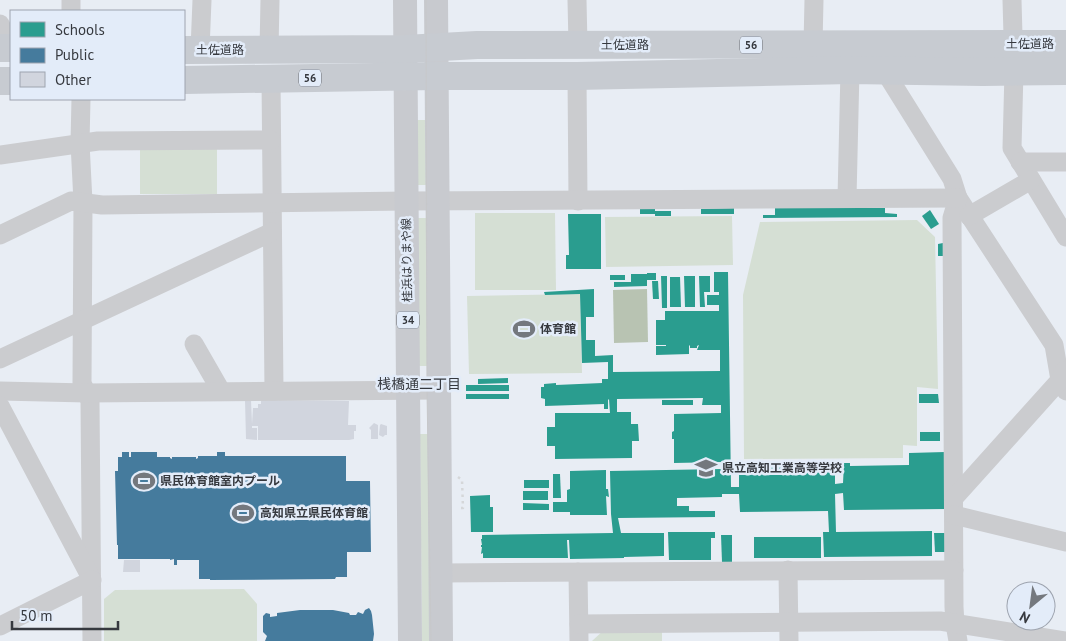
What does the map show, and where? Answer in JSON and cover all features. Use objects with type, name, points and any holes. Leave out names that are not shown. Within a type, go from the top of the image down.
[{"type":"highway","name":"土佐道路","points":[[192,50],[405,49],[578,45],[1066,44]]},
{"type":"highway","name":"56","points":[[185,80],[577,76],[850,70],[1066,71]]},
{"type":"main road","name":"桂浜はりまや線","points":[[405,0],[410,641]]},
{"type":"main road","points":[[436,0],[440,641]]},
{"type":"street","points":[[192,50],[202,0]]},
{"type":"street","points":[[270,0],[270,50]]},
{"type":"street","points":[[577,0],[578,45]]},
{"type":"street","points":[[813,45],[814,0]]},
{"type":"street","points":[[1012,0],[1014,71],[1012,148],[1064,231]]},
{"type":"street","points":[[847,198],[850,70]]},
{"type":"street","points":[[884,70],[952,179],[958,198],[1054,345],[1064,380],[954,507]]},
{"type":"street","points":[[577,76],[578,201]]},
{"type":"street","points":[[271,79],[274,391]]},
{"type":"street","points":[[81,100],[80,143],[83,202],[82,383],[90,400],[92,641]]},
{"type":"street","points":[[0,155],[98,141],[272,140]]},
{"type":"street","points":[[1020,162],[1066,162]]},
{"type":"street","points":[[970,216],[1031,180]]},
{"type":"street","points":[[0,235],[71,201],[102,205],[406,201],[958,198]]},
{"type":"street","points":[[957,633],[954,570],[952,218],[958,198]]},
{"type":"street","points":[[0,358],[272,232]]},
{"type":"street","points":[[194,344],[221,391]]},
{"type":"street","points":[[0,391],[87,393],[439,390]]},
{"type":"street","points":[[0,406],[92,580]]},
{"type":"street","points":[[954,507],[1066,542]]},
{"type":"street","points":[[788,570],[789,641]]},
{"type":"street","points":[[440,573],[954,570]]},
{"type":"street","points":[[578,572],[579,632],[789,622],[940,622],[957,633],[1066,641]]},
{"type":"street","points":[[0,626],[92,580]]},
{"type":"path","points":[[462,480],[463,508]]},
{"type":"shaded area","points":[[417,120],[431,120],[431,185],[418,185]]},
{"type":"shaded area","points":[[140,145],[217,146],[217,194],[140,194]]},
{"type":"shaded area","points":[[475,213],[555,213],[556,290],[475,290]]},
{"type":"shaded area","points":[[732,216],[733,265],[606,267],[605,217]]},
{"type":"shaded area","points":[[418,218],[430,218],[431,366],[419,366]]},
{"type":"shaded area","points":[[917,220],[935,237],[938,389],[917,387],[917,446],[903,445],[903,458],[744,459],[743,295],[760,222]]},
{"type":"shaded area","points":[[647,289],[648,342],[614,343],[613,290]]},
{"type":"shaded area","name":"体育館","points":[[580,294],[582,373],[469,374],[467,296]]},
{"type":"shaded area","points":[[420,434],[432,434],[434,641],[422,641]]},
{"type":"shaded area","points":[[244,589],[257,604],[257,641],[104,641],[104,599],[115,590]]},
{"type":"shaded area","points":[[604,630],[662,630],[662,641],[592,641]]},
{"type":"building: Schools","points":[[734,208],[734,214],[701,214],[701,209]]},
{"type":"building: Schools","points":[[775,208],[885,208],[885,213],[897,214],[897,217],[763,218],[763,215],[775,215]]},
{"type":"building: Schools","points":[[640,209],[655,209],[655,214],[640,214]]},
{"type":"building: Schools","points":[[930,210],[939,224],[931,229],[922,216]]},
{"type":"building: Schools","points":[[655,211],[671,211],[671,216],[655,216]]},
{"type":"building: Schools","points":[[568,214],[601,214],[601,269],[566,269],[566,255],[569,255]]},
{"type":"building: Schools","points":[[943,243],[944,256],[938,256],[938,244]]},
{"type":"building: Schools","points":[[714,272],[728,272],[731,487],[739,487],[739,468],[835,467],[835,484],[843,483],[844,463],[850,463],[850,466],[909,465],[909,453],[945,452],[946,509],[844,510],[843,493],[835,494],[836,532],[932,531],[932,556],[824,557],[823,532],[829,532],[828,511],[740,512],[739,494],[722,494],[722,497],[677,498],[677,506],[689,506],[689,511],[715,511],[715,517],[618,518],[621,533],[664,533],[664,556],[570,559],[569,540],[567,540],[568,558],[483,558],[483,553],[481,554],[482,535],[613,533],[610,471],[722,469],[722,462],[674,463],[674,439],[672,439],[674,414],[721,413],[721,405],[702,405],[703,398],[617,399],[617,412],[631,412],[631,424],[638,424],[639,441],[632,441],[632,458],[555,459],[555,446],[547,446],[547,427],[555,427],[555,413],[610,413],[609,399],[608,409],[604,409],[604,404],[545,406],[545,399],[541,398],[541,387],[544,387],[544,384],[602,383],[602,379],[608,379],[608,362],[582,363],[580,294],[545,295],[544,292],[594,289],[594,317],[586,317],[586,340],[595,340],[595,356],[613,355],[613,372],[720,371],[720,350],[697,350],[699,345],[697,348],[690,348],[690,345],[689,354],[656,355],[656,346],[666,346],[656,345],[656,320],[665,320],[665,311],[719,311],[719,305],[707,305],[707,295],[719,295],[719,292],[714,292]]},
{"type":"building: Schools","points":[[656,273],[656,280],[647,280],[647,286],[614,287],[614,282],[631,282],[631,274]]},
{"type":"building: Schools","points":[[610,275],[625,275],[625,280],[610,280]]},
{"type":"building: Schools","points":[[661,276],[667,276],[667,308],[662,308]]},
{"type":"building: Schools","points":[[684,276],[695,276],[695,307],[685,307]]},
{"type":"building: Schools","points":[[699,276],[710,276],[710,292],[704,292],[705,307],[700,307]]},
{"type":"building: Schools","points":[[670,277],[680,277],[681,307],[670,307]]},
{"type":"building: Schools","points":[[652,281],[658,281],[659,299],[653,299]]},
{"type":"building: Schools","points":[[508,378],[508,383],[478,384],[478,379]]},
{"type":"building: Schools","points":[[466,385],[509,385],[509,391],[466,391]]},
{"type":"building: Schools","points":[[466,394],[509,394],[509,399],[466,399]]},
{"type":"building: Schools","points":[[919,394],[938,394],[939,403],[919,403]]},
{"type":"building: Schools","points":[[662,400],[693,400],[693,405],[662,405]]},
{"type":"building: Schools","points":[[920,432],[940,432],[940,441],[920,441]]},
{"type":"building: Schools","points":[[606,470],[606,489],[608,489],[609,497],[606,496],[607,515],[570,515],[570,512],[553,512],[553,502],[567,502],[567,490],[570,489],[570,471]]},
{"type":"building: Schools","points":[[553,474],[560,474],[561,498],[553,498]]},
{"type":"building: Schools","points":[[524,480],[549,480],[549,488],[524,488]]},
{"type":"building: Schools","points":[[523,491],[548,491],[548,500],[523,500]]},
{"type":"building: Schools","points":[[490,495],[490,507],[493,507],[493,532],[471,532],[470,496]]},
{"type":"building: Schools","points":[[523,503],[549,504],[549,510],[523,510]]},
{"type":"building: Schools","points":[[668,532],[715,532],[715,538],[711,538],[711,560],[669,560]]},
{"type":"building: Schools","points":[[934,533],[945,533],[946,552],[935,552]]},
{"type":"building: Schools","points":[[721,535],[732,535],[732,562],[722,562]]},
{"type":"building: Schools","points":[[754,537],[821,537],[821,558],[754,558]]},
{"type":"building: Public","name":"高知県立県民体育館","points":[[122,452],[129,452],[129,457],[131,457],[131,452],[157,452],[157,457],[170,457],[172,459],[172,457],[196,457],[196,459],[198,456],[217,456],[217,452],[225,452],[225,456],[346,456],[346,481],[370,481],[371,552],[347,552],[347,577],[336,577],[335,579],[199,579],[199,560],[177,560],[177,565],[174,565],[174,559],[118,559],[115,471],[118,471],[118,457],[122,457]]},
{"type":"building: Public","points":[[369,608],[372,615],[373,641],[265,641],[267,636],[263,632],[263,616],[266,613],[270,614],[270,617],[277,616],[277,613],[300,610],[333,610],[356,615],[358,612],[363,614]]},
{"type":"building: Other","points":[[245,400],[251,400],[252,424],[253,408],[258,408],[261,400],[349,401],[348,425],[356,425],[354,439],[258,440],[258,426],[252,426],[252,428],[257,428],[257,440],[246,439]]},
{"type":"building: Other","points":[[374,423],[378,425],[378,439],[371,439],[371,430],[369,428]]},
{"type":"building: Other","points":[[381,424],[387,426],[387,435],[383,437],[379,435]]},
{"type":"building: Other","points":[[124,560],[140,560],[140,572],[123,572]]},
{"type":"tram line","points":[[426,0],[427,390],[431,641]]},
{"type":"place","name":"体育館","points":[[524,329]]},
{"type":"place","name":"県立高知工業高等学校","points":[[706,468]]},
{"type":"place","name":"県民体育館室内プール","points":[[144,481]]},
{"type":"place","name":"高知県立県民体育館","points":[[243,513]]},
{"type":"district","name":"桟橋通二丁目","points":[[419,384]]}]
